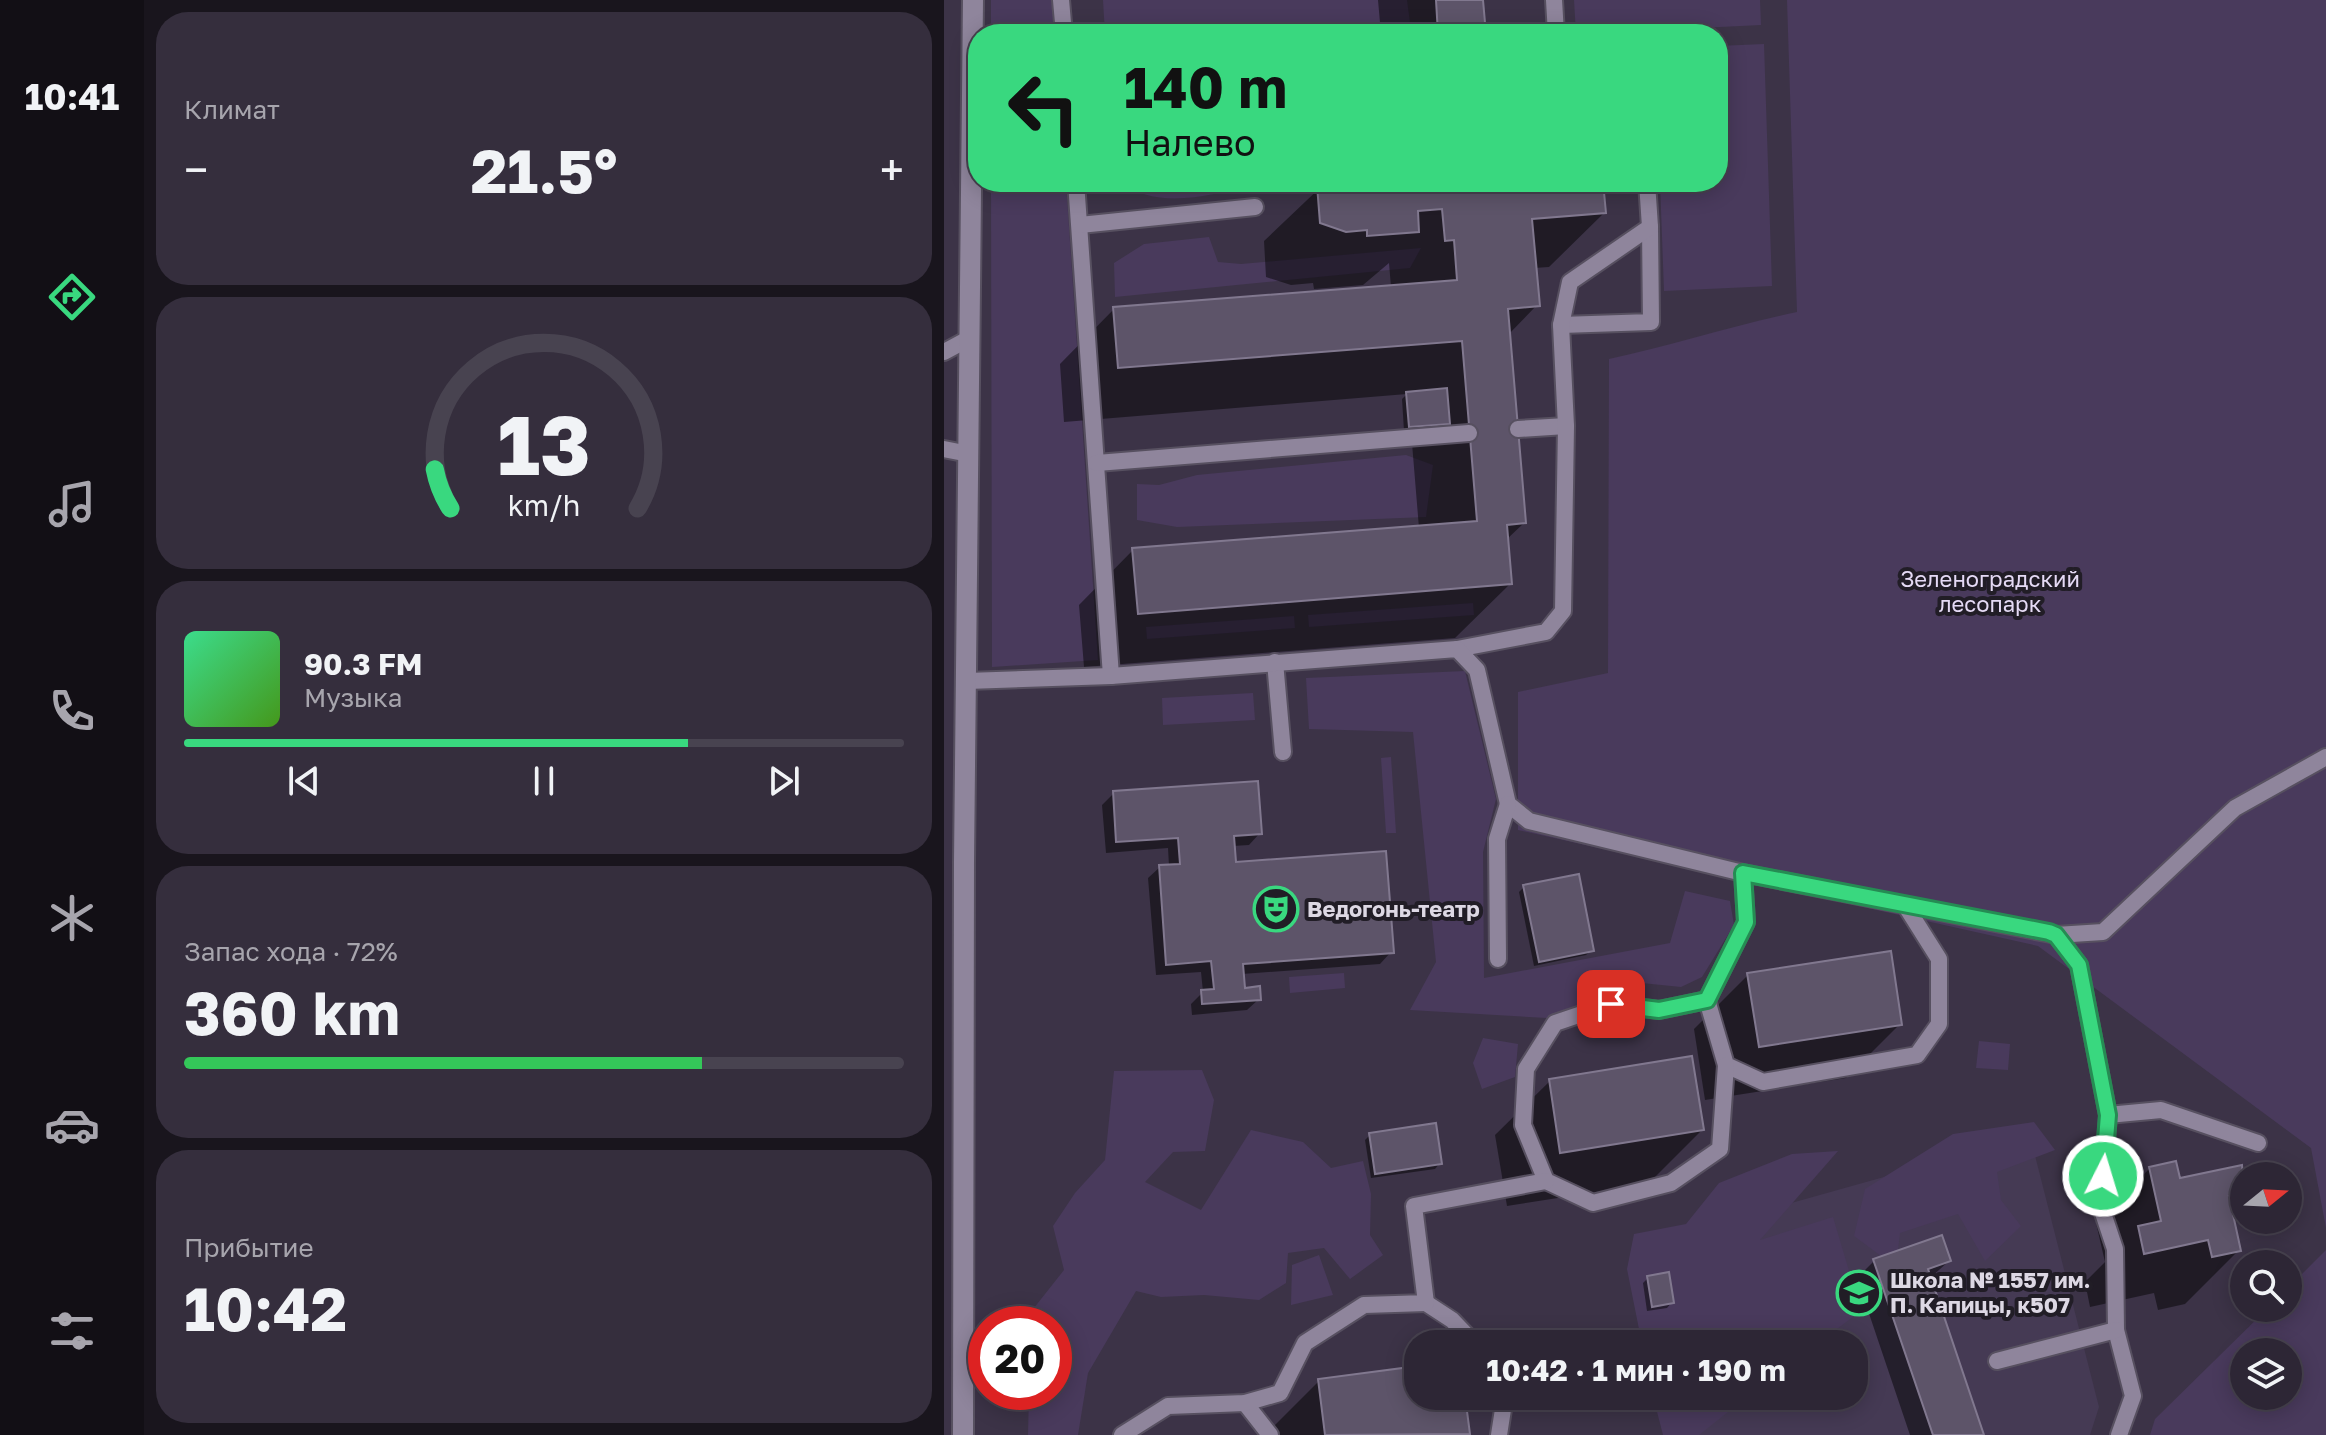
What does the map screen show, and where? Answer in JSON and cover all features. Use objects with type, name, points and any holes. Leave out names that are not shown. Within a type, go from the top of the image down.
[{"type":"street","points":[[973,0],[973,24]]},
{"type":"street","points":[[963,1435],[971,192]]},
{"type":"lane","points":[[1061,0],[1063,24]]},
{"type":"lane","points":[[1554,0],[1555,24]]},
{"type":"lane","points":[[1077,192],[1111,676]]},
{"type":"lane","points":[[1561,325],[1651,322],[1648,192]]},
{"type":"lane","points":[[1080,225],[1255,207]]},
{"type":"lane","points":[[967,681],[1111,676],[1457,649],[1546,632],[1563,611],[1566,426],[1561,325],[1570,282],[1650,227]]},
{"type":"lane","points":[[944,352],[970,338]]},
{"type":"lane","points":[[1518,429],[1566,426]]},
{"type":"lane","points":[[1097,463],[1469,433]]},
{"type":"lane","points":[[944,449],[969,454]]},
{"type":"lane","points":[[1457,649],[1477,670],[1508,804],[1497,839],[1498,959]]},
{"type":"lane","points":[[1275,662],[1283,752]]},
{"type":"lane","points":[[1508,804],[1529,821],[1743,873],[2056,935],[2103,932],[2235,808],[2326,757]]},
{"type":"lane","points":[[1426,1303],[1414,1206],[1546,1181],[1593,1203],[1671,1183],[1720,1149],[1726,1065],[1707,1000],[1746,922],[1743,873]]},
{"type":"lane","points":[[1726,1065],[1763,1082],[1917,1055],[1939,1024],[1939,959],[1905,905]]},
{"type":"lane","points":[[2056,935],[2079,965],[2108,1115],[2101,1207],[2115,1249],[2116,1330],[2133,1396],[2119,1435]]},
{"type":"lane","points":[[1546,1181],[1523,1125],[1526,1069],[1555,1023],[1611,1004],[1659,1010],[1707,1000]]},
{"type":"lane","points":[[2108,1115],[2161,1110],[2258,1143]]},
{"type":"lane","points":[[1122,1435],[1168,1406],[1245,1403],[1280,1393],[1305,1343],[1364,1305],[1426,1303],[1462,1330]]},
{"type":"lane","points":[[1997,1361],[2116,1330]]},
{"type":"lane","points":[[1245,1403],[1270,1435]]},
{"type":"lane","points":[[1499,1435],[1503,1410]]},
{"type":"shaded area","name":"Школа № 1557 им. П. Капицы, к507","points":[[2030,1136],[2099,1407],[2090,1435],[1678,1435],[1673,1410],[1868,1410],[1868,1330],[1656,1330],[1638,1246]]},
{"type":"green space","points":[[991,0],[1054,0],[1055,24],[991,24]]},
{"type":"green space","points":[[1103,0],[1407,0],[1410,24],[1104,24]]},
{"type":"green space","points":[[1574,0],[1760,0],[1761,25],[1575,24]]},
{"type":"green space","name":"Зеленоградский лесопарк","points":[[1787,0],[2326,0],[2326,1228],[2311,1148],[2038,946],[1518,830],[1518,692],[1608,673],[1609,359],[1797,312]]},
{"type":"green space","points":[[1764,44],[1772,286],[1664,291],[1660,192],[1728,192],[1728,46]]},
{"type":"green space","points":[[991,192],[1067,192],[1098,660],[992,667]]},
{"type":"green space","points":[[1138,192],[1215,192],[1190,198]]},
{"type":"green space","points":[[1209,237],[1218,262],[1241,264],[1421,248],[1410,268],[1115,297],[1114,263],[1144,244]]},
{"type":"green space","points":[[1406,455],[1433,465],[1426,517],[1177,527],[1137,520],[1137,484],[1159,485],[1197,475]]},
{"type":"green space","points":[[1473,603],[1474,615],[1309,627],[1308,615]]},
{"type":"green space","points":[[1294,616],[1295,628],[1147,639],[1146,627]]},
{"type":"green space","points":[[1465,671],[1496,799],[1483,852],[1484,978],[1670,943],[1685,891],[1730,901],[1734,925],[1702,977],[1681,987],[1632,982],[1547,1018],[1410,1010],[1436,962],[1413,732],[1309,729],[1306,678]]},
{"type":"green space","points":[[1253,693],[1255,720],[1163,725],[1162,698]]},
{"type":"green space","points":[[1391,757],[1396,833],[1386,833],[1381,758]]},
{"type":"green space","points":[[1344,973],[1345,988],[1290,993],[1289,977]]},
{"type":"green space","points":[[1483,1038],[1518,1044],[1515,1077],[1482,1089],[1473,1063]]},
{"type":"green space","points":[[1979,1041],[2010,1044],[2008,1070],[1976,1068]]},
{"type":"green space","points":[[1202,1070],[1214,1100],[1205,1151],[1173,1152],[1145,1182],[1201,1210],[1251,1130],[1303,1142],[1331,1168],[1363,1161],[1371,1194],[1370,1235],[1383,1255],[1350,1279],[1324,1248],[1288,1253],[1286,1283],[1259,1300],[1204,1295],[1161,1297],[1136,1291],[1088,1373],[1078,1435],[1028,1435],[1029,1410],[1072,1410],[1072,1306],[1036,1306],[1064,1270],[1053,1226],[1075,1193],[1105,1160],[1114,1071]]},
{"type":"green space","points":[[2034,1122],[2055,1150],[1997,1172],[2001,1200],[2021,1226],[1985,1261],[1958,1214],[1900,1233],[1896,1267],[1854,1236],[1865,1189],[1953,1134]]},
{"type":"green space","points":[[1838,1151],[1760,1240],[1833,1217],[1861,1311],[1836,1330],[1639,1330],[1627,1269],[1634,1234],[1686,1224],[1719,1183],[1792,1154]]},
{"type":"green space","points":[[2326,1250],[2326,1435],[2150,1435],[2155,1419],[2230,1345],[2230,1410],[2302,1410],[2302,1338],[2237,1338],[2254,1322],[2302,1322],[2302,1274]]},
{"type":"green space","points":[[1319,1255],[1333,1295],[1291,1305],[1292,1265]]},
{"type":"green space","points":[[1657,1410],[1730,1410],[1699,1435],[1663,1435]]},
{"type":"building","points":[[1436,0],[1483,0],[1485,24],[1437,24]]},
{"type":"building","points":[[1318,192],[1604,192],[1606,213],[1532,219],[1540,306],[1508,309],[1526,523],[1507,525],[1512,584],[1138,614],[1132,548],[1477,521],[1462,341],[1118,368],[1113,307],[1457,280],[1454,240],[1445,241],[1442,209],[1418,211],[1419,232],[1367,236],[1367,230],[1346,232],[1320,223]]},
{"type":"building","points":[[1447,388],[1450,424],[1409,427],[1406,392]]},
{"type":"building","name":"Ведогонь-театр","points":[[1258,781],[1262,834],[1234,836],[1236,862],[1386,851],[1394,953],[1243,964],[1245,988],[1260,986],[1261,1000],[1202,1004],[1201,990],[1214,989],[1211,961],[1166,965],[1159,865],[1180,864],[1178,838],[1116,842],[1113,791]]},
{"type":"building","points":[[1579,874],[1594,951],[1539,962],[1523,885]]},
{"type":"building","points":[[1891,951],[1902,1025],[1759,1047],[1747,973]]},
{"type":"building","points":[[1692,1056],[1704,1130],[1560,1153],[1549,1079]]},
{"type":"building","points":[[1436,1123],[1442,1164],[1375,1174],[1369,1133]]},
{"type":"building","points":[[2176,1161],[2180,1178],[2230,1168],[2230,1234],[2237,1234],[2241,1250],[2230,1250],[2230,1253],[2212,1257],[2208,1240],[2144,1254],[2138,1226],[2161,1221],[2149,1167]]},
{"type":"building","points":[[1942,1235],[1951,1261],[1928,1269],[1984,1435],[1933,1435],[1873,1259]]},
{"type":"building","points":[[1669,1272],[1674,1303],[1652,1307],[1647,1276]]},
{"type":"building","points":[[1404,1368],[1404,1410],[1467,1410],[1470,1434],[1325,1435],[1318,1379]]},
{"type":"place","name":"Ведогонь-театр","points":[[1276,909]]},
{"type":"place","name":"Школа № 1557 им. П. Капицы, к507","points":[[1859,1293]]},
{"type":"route","points":[[1611,1004],[1659,1010],[1707,1000],[1746,922],[1743,873],[2049,932],[2056,935],[2079,965],[2108,1115],[2103,1176]]}]
